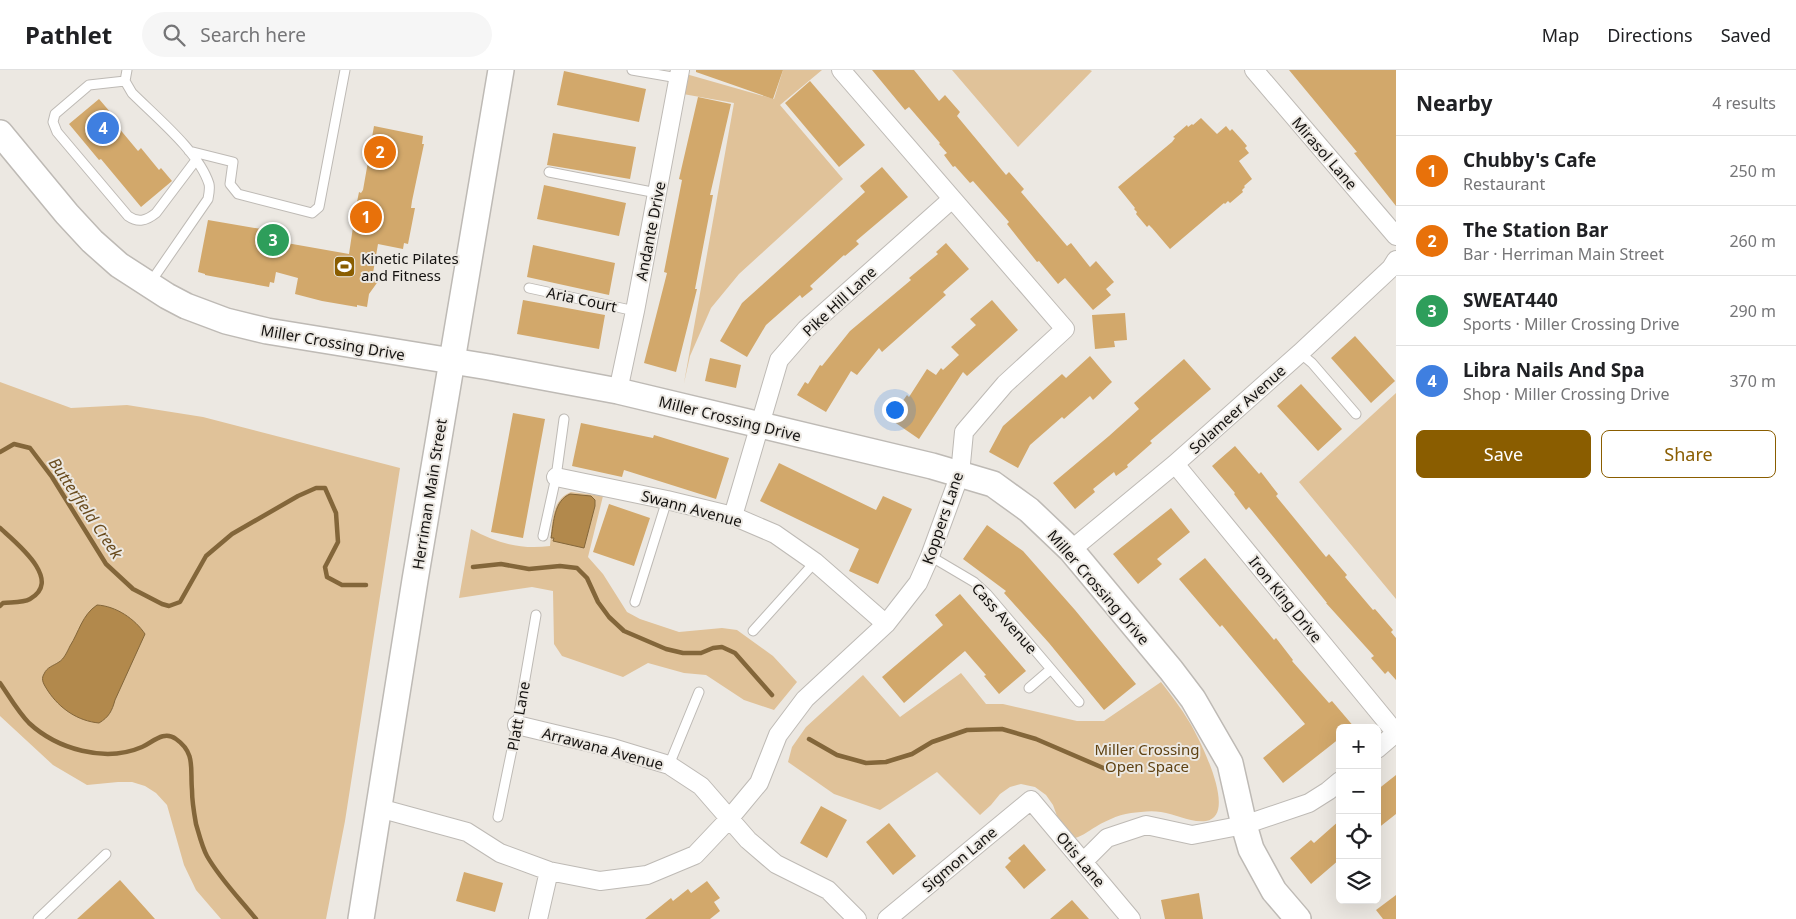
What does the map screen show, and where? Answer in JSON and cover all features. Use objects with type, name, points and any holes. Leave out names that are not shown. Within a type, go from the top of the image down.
[{"type":"street","name":"Herriman Main Street","points":[[361,919],[451,361],[501,70]]},
{"type":"street","name":"Koppers Lane","points":[[379,808],[467,832],[500,853],[549,871],[600,881],[648,875],[695,855],[759,783],[778,735],[805,699],[886,624],[918,583],[960,474],[964,432],[1005,384],[1065,329],[841,70]]},
{"type":"street","name":"Mirasol Lane","points":[[1254,70],[1396,236]]},
{"type":"street","name":"Andante Drive","points":[[618,391],[635,311],[679,74]]},
{"type":"street","name":"Miller Crossing Drive","points":[[0,134],[67,214],[119,265],[148,286],[193,309],[226,322],[618,391],[960,474],[993,484],[1029,510],[1071,550],[1193,699],[1230,763],[1251,849],[1274,891],[1298,919]]},
{"type":"street","name":"Pike Hill Lane","points":[[733,516],[779,360],[806,329],[952,200]]},
{"type":"street","name":"Solameer Avenue","points":[[1071,550],[1175,464],[1300,353],[1391,268],[1396,260]]},
{"type":"street","name":"Iron King Drive","points":[[1175,464],[1396,733]]},
{"type":"street","name":"Swann Avenue","points":[[556,477],[733,516],[776,534],[815,562],[886,624]]},
{"type":"street","name":"Arrawana Avenue","points":[[517,725],[613,748],[669,765],[701,786],[748,840],[776,864],[828,890],[858,919]]},
{"type":"street","points":[[1381,746],[1396,733]]},
{"type":"street","points":[[1083,862],[1108,838],[1146,825],[1192,835],[1244,825],[1309,803],[1336,784]]},
{"type":"street","name":"Otis Lane","points":[[1031,800],[1131,919]]},
{"type":"street","name":"Sigmon Lane","points":[[887,919],[1031,800]]},
{"type":"street","points":[[538,919],[549,871]]},
{"type":"lane","points":[[127,70],[125,81],[132,93],[189,150],[204,172],[210,186],[208,199],[148,286]]},
{"type":"lane","points":[[189,150],[233,162],[230,184],[238,194],[312,213],[319,207],[344,70]]},
{"type":"lane","points":[[632,70],[679,74]]},
{"type":"lane","points":[[125,81],[89,84],[54,114],[52,122],[57,132],[128,216],[140,221],[156,213],[196,160]]},
{"type":"lane","points":[[549,172],[657,193]]},
{"type":"lane","name":"Aria Court","points":[[528,288],[635,311]]},
{"type":"lane","points":[[1300,353],[1312,363],[1356,414]]},
{"type":"lane","points":[[543,536],[556,477],[564,419]]},
{"type":"lane","points":[[635,602],[667,500]]},
{"type":"lane","name":"Cass Avenue","points":[[930,556],[981,588],[1079,702]]},
{"type":"lane","points":[[753,631],[815,562]]},
{"type":"lane","name":"Platt Lane","points":[[498,817],[517,725],[536,615]]},
{"type":"lane","points":[[1029,688],[1051,669]]},
{"type":"lane","points":[[669,765],[699,692]]},
{"type":"lane","points":[[38,919],[106,854]]},
{"type":"green space","points":[[783,70],[822,70],[780,105],[843,179],[739,274],[711,308],[690,356],[684,383],[734,103],[683,94],[686,74],[774,99]]},
{"type":"green space","points":[[952,70],[1090,70],[1092,71],[1018,147]]},
{"type":"green space","points":[[0,382],[71,408],[127,405],[203,417],[400,468],[345,821],[326,919],[221,919],[196,890],[184,865],[167,805],[156,793],[145,786],[132,782],[87,785],[53,765],[0,716]]},
{"type":"green space","points":[[1396,393],[1396,599],[1299,482]]},
{"type":"green space","points":[[571,492],[603,496],[588,557],[603,574],[627,612],[640,619],[679,632],[722,628],[737,630],[773,656],[797,682],[774,710],[744,700],[706,675],[684,673],[648,663],[623,677],[562,656],[554,644],[553,591],[532,587],[459,598],[471,529],[499,542],[529,547],[550,546],[553,515],[559,501]]},
{"type":"green space","name":"Miller Crossing Open Space","points":[[961,673],[986,704],[1003,704],[1077,721],[1104,721],[1161,682],[1190,723],[1208,759],[1218,792],[1219,806],[1215,816],[1206,821],[1200,821],[1189,820],[1157,811],[1131,813],[1110,819],[1075,838],[1057,816],[1053,805],[1046,795],[1035,787],[1021,784],[1010,787],[1000,794],[980,815],[937,772],[880,810],[834,794],[788,762],[792,747],[806,727],[863,675],[900,717]]},
{"type":"shaded area","points":[[570,494],[591,496],[595,500],[584,548],[553,541],[554,538],[551,538],[558,507],[561,501]]},
{"type":"shaded area","points":[[97,605],[111,608],[124,614],[136,623],[145,634],[111,711],[99,723],[84,720],[64,709],[43,683],[43,676],[47,670],[61,661],[84,619]]},
{"type":"building","points":[[696,70],[783,70],[773,99],[696,72]]},
{"type":"building","points":[[872,70],[914,70],[939,101],[945,95],[960,112],[957,116],[1006,175],[1009,172],[1024,189],[1021,192],[1067,246],[1071,243],[1090,267],[1096,261],[1114,282],[1106,289],[1111,295],[1093,310],[1065,278],[1058,284],[1039,261],[1037,262],[1007,224],[1009,222],[973,181],[970,183],[955,166],[953,167],[944,155],[947,153],[940,143],[909,107],[905,110]]},
{"type":"building","points":[[1289,70],[1396,70],[1396,206],[1354,153],[1357,152]]},
{"type":"building","points":[[564,71],[646,89],[639,122],[557,105]]},
{"type":"building","points":[[810,81],[865,145],[839,167],[785,103]]},
{"type":"building","points":[[698,97],[731,104],[710,195],[713,195],[695,289],[697,289],[676,372],[644,363],[667,273],[664,272],[682,180],[679,179]]},
{"type":"building","points":[[99,99],[111,113],[108,115],[138,151],[141,148],[159,170],[161,168],[172,181],[141,207],[69,124]]},
{"type":"building","points":[[1201,118],[1217,134],[1226,126],[1230,131],[1232,129],[1242,140],[1247,146],[1245,148],[1249,153],[1239,161],[1252,179],[1244,186],[1243,192],[1230,203],[1228,201],[1224,203],[1170,249],[1152,228],[1149,225],[1147,227],[1136,214],[1135,208],[1118,187],[1172,142],[1175,138],[1173,137],[1187,125],[1188,127],[1193,125]]},
{"type":"building","points":[[374,126],[423,136],[422,144],[424,144],[412,201],[411,208],[415,208],[408,244],[404,243],[403,249],[378,244],[373,273],[379,280],[369,294],[367,307],[322,301],[295,294],[298,278],[276,272],[274,283],[270,282],[269,287],[198,272],[208,220],[261,229],[261,231],[283,235],[281,242],[349,254],[359,192],[361,193],[363,190],[369,156],[363,155],[366,142],[371,143]]},
{"type":"building","points":[[553,133],[636,147],[630,179],[547,165]]},
{"type":"building","points":[[882,167],[908,197],[856,241],[859,244],[810,286],[813,289],[802,298],[800,295],[766,325],[747,357],[720,341],[742,303],[865,192],[860,186]]},
{"type":"building","points":[[544,185],[626,203],[619,236],[537,219]]},
{"type":"building","points":[[946,243],[969,269],[943,292],[946,295],[882,352],[879,348],[857,375],[851,371],[826,412],[797,395],[805,382],[808,384],[820,365],[822,366],[850,331],[911,280],[909,278],[938,254],[936,252]]},
{"type":"building","points":[[533,245],[615,263],[609,295],[527,277]]},
{"type":"building","points":[[523,300],[605,315],[599,349],[517,334]]},
{"type":"building","points":[[992,300],[1018,330],[967,376],[963,372],[919,439],[890,419],[907,395],[909,397],[927,369],[936,375],[941,368],[943,370],[959,355],[951,347],[976,325],[970,319]]},
{"type":"building","points":[[1125,313],[1127,340],[1114,341],[1115,347],[1095,349],[1092,315]]},
{"type":"building","points":[[1355,336],[1395,381],[1371,403],[1331,358]]},
{"type":"building","points":[[1090,356],[1112,382],[1093,400],[1090,396],[1064,419],[1062,417],[1030,445],[1018,468],[989,452],[1003,426],[1062,374],[1066,378]]},
{"type":"building","points":[[710,358],[741,365],[736,388],[705,381]]},
{"type":"building","points":[[1184,359],[1211,389],[1150,441],[1152,443],[1127,465],[1128,467],[1116,476],[1114,472],[1093,489],[1095,492],[1075,509],[1053,483],[1139,409],[1134,403]]},
{"type":"building","points":[[1301,384],[1342,429],[1318,451],[1277,406]]},
{"type":"building","points":[[513,413],[545,419],[523,538],[491,532]]},
{"type":"building","points":[[581,423],[653,438],[654,435],[729,458],[716,499],[624,470],[622,477],[572,466]]},
{"type":"building","points":[[1235,446],[1259,474],[1261,472],[1278,494],[1276,496],[1326,557],[1329,554],[1347,575],[1345,577],[1393,630],[1391,632],[1396,638],[1396,680],[1388,671],[1385,674],[1371,658],[1374,656],[1326,603],[1249,507],[1246,510],[1235,493],[1212,466]]},
{"type":"building","points":[[779,463],[876,510],[883,496],[912,509],[878,584],[849,571],[859,549],[760,501]]},
{"type":"building","points":[[609,504],[650,518],[634,566],[593,552]]},
{"type":"building","points":[[1171,508],[1190,532],[1157,559],[1162,564],[1138,584],[1113,554]]},
{"type":"building","points":[[987,525],[1023,551],[1136,684],[1104,710],[1049,643],[1004,593],[1006,591],[963,559]]},
{"type":"building","points":[[1205,558],[1274,640],[1276,638],[1292,661],[1329,703],[1332,701],[1352,724],[1336,724],[1336,741],[1283,783],[1263,758],[1305,724],[1222,625],[1220,627],[1179,579]]},
{"type":"building","points":[[960,594],[1026,671],[999,694],[984,676],[986,675],[965,651],[904,703],[882,677],[943,625],[935,615]]},
{"type":"building","points":[[1396,775],[1396,814],[1381,826],[1381,814],[1381,787]]},
{"type":"building","points":[[821,806],[847,820],[827,858],[800,843]]},
{"type":"building","points":[[889,823],[916,856],[893,875],[866,842]]},
{"type":"building","points":[[1336,824],[1336,862],[1311,884],[1290,858],[1311,840],[1314,843]]},
{"type":"building","points":[[1024,844],[1046,870],[1024,889],[1005,867],[1011,861],[1008,858]]},
{"type":"building","points":[[464,872],[503,883],[495,912],[456,901]]},
{"type":"building","points":[[120,880],[155,919],[77,919]]},
{"type":"building","points":[[707,881],[720,898],[714,902],[720,911],[710,919],[645,919],[671,898],[673,901],[688,889],[691,893]]},
{"type":"building","points":[[1199,893],[1203,919],[1165,919],[1161,900]]},
{"type":"building","points":[[1396,895],[1396,919],[1383,919],[1376,910]]},
{"type":"building","points":[[1072,900],[1089,919],[1050,919]]},
{"type":"waterway","name":"Butterfield Creek","points":[[0,452],[14,444],[30,448],[52,477],[106,564],[133,589],[162,604],[169,606],[180,602],[206,556],[232,534],[298,496],[316,488],[325,488],[336,513],[338,542],[325,567],[327,577],[342,585],[366,585]]},
{"type":"waterway","points":[[0,528],[16,542],[33,562],[42,582],[39,591],[30,599],[20,602],[3,603],[0,606]]},
{"type":"waterway","name":"Butterfield Creek","points":[[473,567],[501,564],[529,569],[560,566],[577,568],[587,578],[598,602],[609,617],[624,631],[666,649],[683,653],[701,653],[713,648],[722,647],[735,653],[772,695]]},
{"type":"waterway","points":[[0,683],[29,723],[53,740],[67,746],[82,751],[113,754],[128,752],[142,747],[163,736],[172,737],[182,744],[187,750],[191,762],[192,798],[196,824],[204,849],[218,873],[256,919]]},
{"type":"waterway","name":"Butterfield Creek","points":[[809,739],[837,755],[866,763],[886,762],[912,754],[932,742],[967,730],[1002,729],[1036,739],[1108,770]]},
{"type":"place","name":"Libra Nails And Spa","points":[[103,128]]},
{"type":"place","name":"The Station Bar","points":[[380,152]]},
{"type":"place","name":"Chubby's Cafe","points":[[366,217]]},
{"type":"place","name":"SWEAT440","points":[[273,240]]},
{"type":"place","name":"Kinetic Pilates and Fitness","points":[[345,267]]}]
